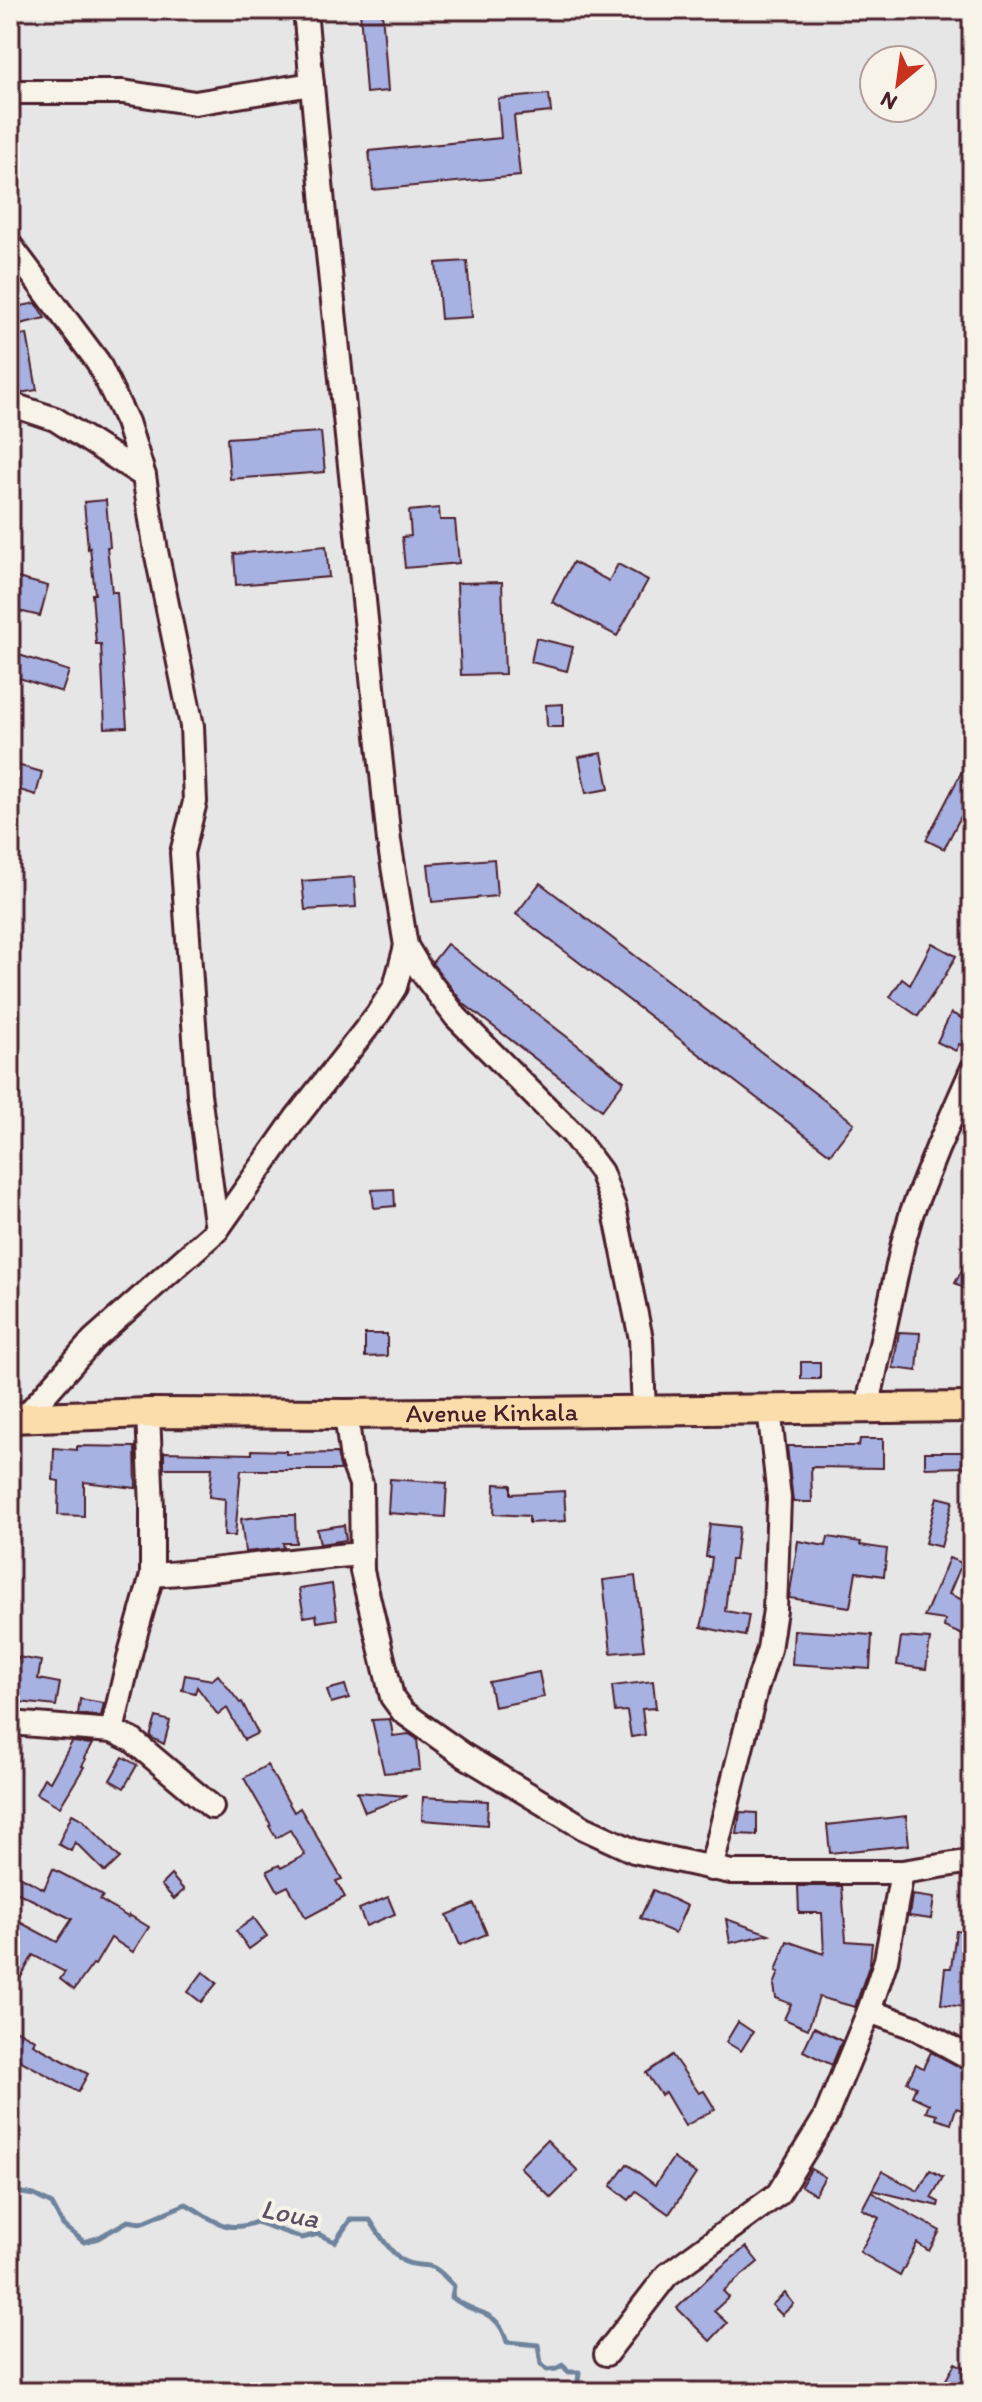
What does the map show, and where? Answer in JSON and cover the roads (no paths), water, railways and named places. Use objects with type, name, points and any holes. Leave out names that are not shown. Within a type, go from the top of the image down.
[{"type":"main road","name":"Avenue Kinkala","points":[[17,1418],[148,1413],[346,1414],[972,1407]]},
{"type":"street","points":[[305,10],[388,826],[406,946],[456,1017],[572,1133],[601,1172],[614,1207],[641,1339],[644,1411]]},
{"type":"street","points":[[10,92],[123,92],[195,103],[312,84]]},
{"type":"street","points":[[10,245],[98,362],[127,422],[144,476],[192,726],[195,802],[182,853],[199,1094],[217,1230]]},
{"type":"street","points":[[10,404],[55,419],[144,476]]},
{"type":"street","points":[[17,1418],[93,1340],[217,1230],[296,1118],[377,1015],[395,987],[406,946]]},
{"type":"street","points":[[867,1409],[912,1212],[972,1070]]},
{"type":"street","points":[[711,1869],[769,1649],[775,1610],[779,1498],[769,1408]]},
{"type":"street","points":[[112,1731],[152,1575],[148,1413]]},
{"type":"street","points":[[346,1414],[352,1460],[361,1484],[362,1571],[392,1697],[403,1712],[465,1756],[584,1828],[634,1851],[731,1872],[902,1872],[972,1861]]},
{"type":"street","points":[[152,1575],[362,1554]]},
{"type":"street","points":[[10,1723],[112,1731],[132,1740],[212,1807]]},
{"type":"street","points":[[606,2354],[667,2275],[778,2194],[825,2118],[869,2011],[886,1960],[902,1872]]},
{"type":"street","points":[[869,2011],[916,2028],[972,2059]]},
{"type":"waterway","name":"Loua","points":[[10,2191],[34,2195],[52,2204],[63,2225],[84,2242],[98,2238],[128,2221],[141,2223],[186,2204],[227,2226],[245,2226],[256,2222],[302,2238],[318,2234],[335,2242],[350,2220],[370,2220],[398,2257],[407,2263],[429,2266],[439,2271],[454,2286],[452,2297],[491,2317],[503,2331],[507,2342],[538,2345],[541,2364],[547,2370],[563,2365],[568,2372],[579,2372],[577,2392]]}]
